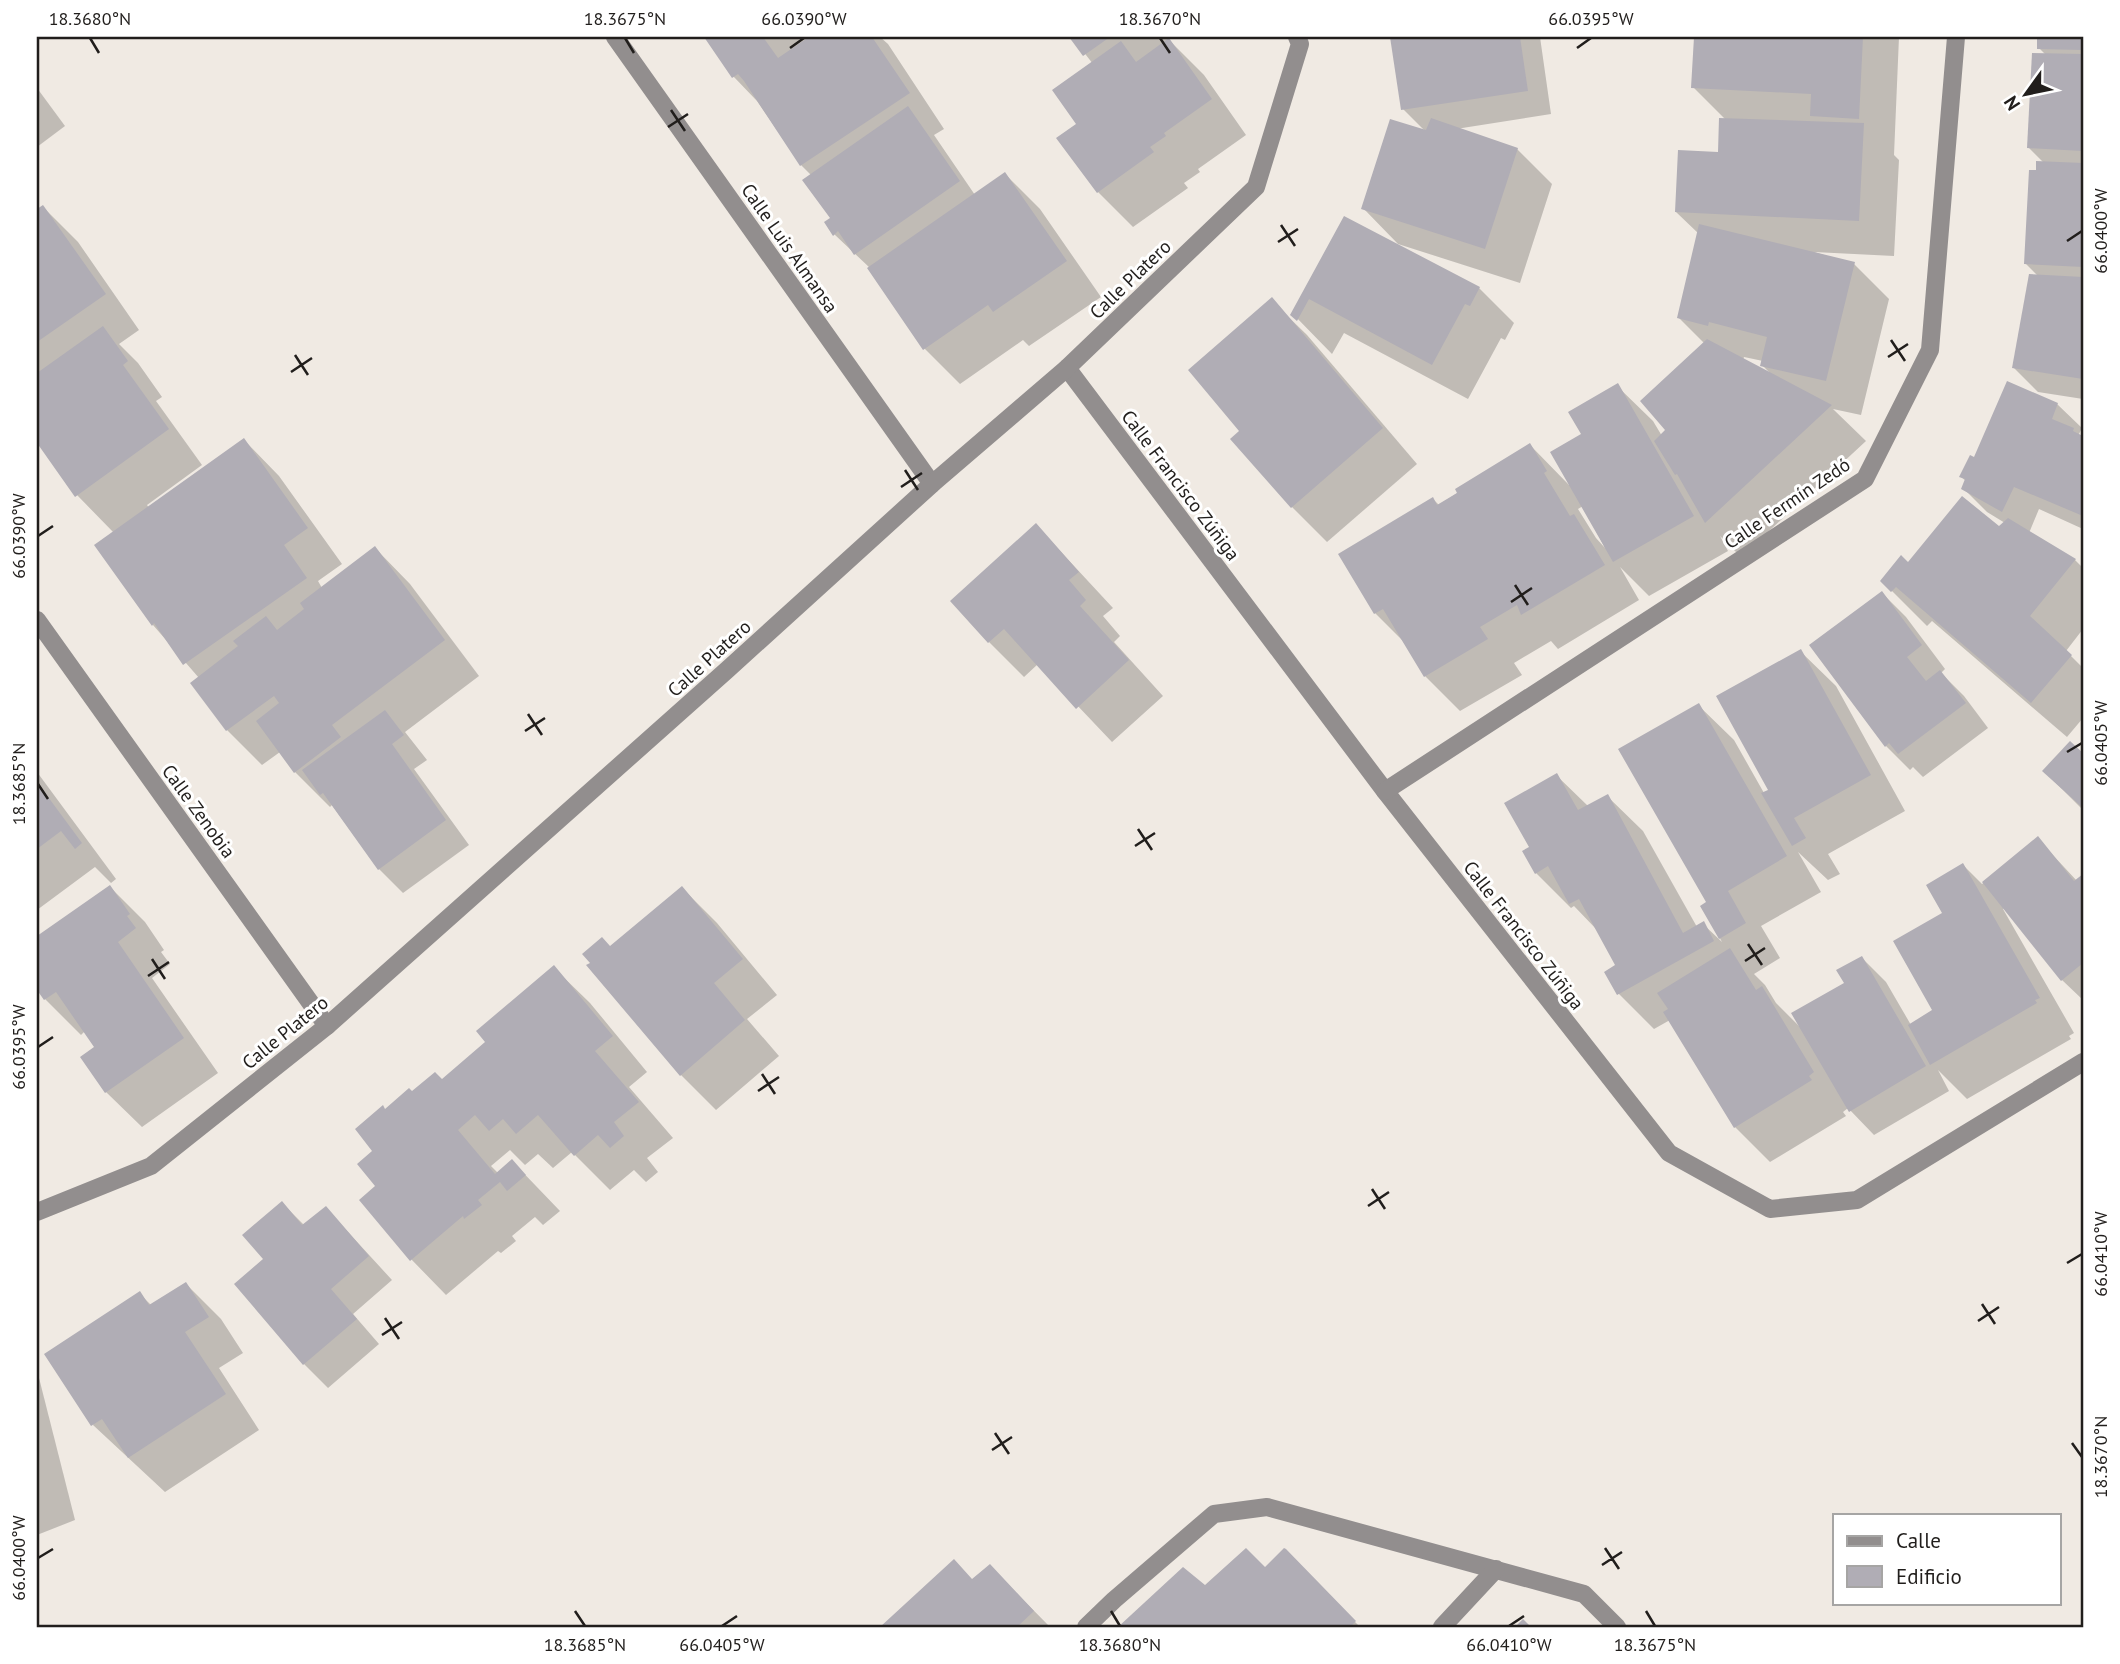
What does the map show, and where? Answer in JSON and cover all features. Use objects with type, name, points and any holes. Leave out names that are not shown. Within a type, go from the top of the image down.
[{"type":"street","name":"Calle Luis Almansa","points":[[615,37],[932,484]]},
{"type":"street","name":"Calle Platero","points":[[37,1212],[151,1166],[327,1026],[717,680],[932,484],[1067,368],[1256,187],[1300,44],[1297,37]]},
{"type":"street","name":"Calle Fermín Zedó","points":[[1385,791],[1865,479],[1930,350],[1956,37]]},
{"type":"street","name":"Calle Francisco Zúñiga","points":[[1067,368],[1385,791],[1669,1153],[1770,1209],[1857,1200],[2083,1062]]},
{"type":"street","name":"Calle Zenobia","points":[[37,620],[327,1026]]},
{"type":"street","points":[[1086,1627],[1214,1514],[1267,1507],[1584,1594],[1617,1627]]},
{"type":"street","points":[[1442,1627],[1496,1569]]},
{"type":"building","points":[[704,37],[763,37],[778,58],[809,37],[872,37],[910,93],[800,166],[744,81],[738,74],[732,78]]},
{"type":"building","points":[[1069,37],[1110,37],[1083,56]]},
{"type":"building","points":[[1390,37],[1520,37],[1528,91],[1401,110]]},
{"type":"building","points":[[1694,37],[1863,37],[1859,119],[1810,116],[1811,94],[1691,88]]},
{"type":"building","points":[[2037,37],[2083,37],[2083,50],[2037,49]]},
{"type":"building","points":[[1169,38],[1212,99],[1164,133],[1166,136],[1150,147],[1154,152],[1097,193],[1056,138],[1076,124],[1052,90],[1121,41],[1136,62]]},
{"type":"building","points":[[2032,53],[2083,54],[2083,151],[2027,148]]},
{"type":"building","points":[[908,106],[960,181],[854,255],[838,231],[833,236],[824,222],[830,218],[802,180]]},
{"type":"building","points":[[1431,118],[1518,148],[1485,249],[1361,209],[1390,119],[1426,130]]},
{"type":"building","points":[[1719,118],[1864,123],[1859,221],[1675,212],[1678,150],[1718,152]]},
{"type":"building","points":[[2036,161],[2083,163],[2083,267],[2024,264],[2029,170],[2036,170]]},
{"type":"building","points":[[1005,172],[1067,261],[993,312],[988,305],[923,350],[867,268]]},
{"type":"building","points":[[43,205],[106,294],[37,342],[37,209]]},
{"type":"building","points":[[1344,216],[1480,287],[1470,306],[1465,304],[1432,365],[1309,299],[1297,321],[1290,315]]},
{"type":"building","points":[[1699,224],[1855,262],[1826,381],[1760,366],[1767,337],[1709,322],[1708,326],[1677,318]]},
{"type":"building","points":[[2029,274],[2083,277],[2083,379],[2012,368]]},
{"type":"building","points":[[1272,297],[1383,428],[1291,508],[1230,439],[1239,431],[1188,370]]},
{"type":"building","points":[[103,326],[128,361],[123,365],[169,429],[75,497],[37,443],[37,373]]},
{"type":"building","points":[[1707,339],[1832,405],[1705,523],[1677,474],[1675,475],[1654,441],[1665,430],[1640,401]]},
{"type":"building","points":[[2007,381],[2058,403],[2052,419],[2074,428],[2073,431],[2083,436],[2083,516],[2014,487],[2002,512],[1961,489],[1965,479],[1959,477],[1970,455],[1974,457]]},
{"type":"building","points":[[1618,383],[1694,516],[1613,562],[1550,452],[1581,434],[1568,412]]},
{"type":"building","points":[[244,438],[308,528],[284,545],[307,578],[183,665],[94,545]]},
{"type":"building","points":[[1530,443],[1547,471],[1544,473],[1570,516],[1574,514],[1605,565],[1521,615],[1517,605],[1480,627],[1488,639],[1424,677],[1383,609],[1374,614],[1338,554],[1433,497],[1437,505],[1457,493],[1455,489]]},
{"type":"building","points":[[1962,496],[1999,526],[2008,518],[2076,559],[2030,616],[2072,655],[2031,703],[1896,587],[1891,592],[1880,581],[1901,555],[1908,562]]},
{"type":"building","points":[[1036,523],[1079,572],[1069,580],[1086,600],[1080,606],[1129,660],[1076,709],[1004,629],[988,643],[950,601]]},
{"type":"building","points":[[375,546],[445,640],[332,725],[341,737],[294,773],[256,721],[279,703],[274,696],[226,731],[190,683],[238,646],[233,641],[266,616],[277,630],[304,609],[300,603]]},
{"type":"building","points":[[1882,591],[1922,645],[1907,657],[1926,681],[1940,670],[1966,703],[1898,754],[1889,743],[1885,747],[1809,645]]},
{"type":"building","points":[[1801,649],[1871,775],[1794,818],[1806,838],[1792,846],[1761,793],[1768,790],[1716,696]]},
{"type":"building","points":[[1699,703],[1787,856],[1728,891],[1746,923],[1719,939],[1700,906],[1706,902],[1618,749]]},
{"type":"building","points":[[385,710],[404,735],[392,744],[446,820],[378,870],[323,793],[320,795],[302,770]]},
{"type":"building","points":[[2070,741],[2083,753],[2083,808],[2042,771]]},
{"type":"building","points":[[1557,773],[1578,810],[1608,794],[1683,933],[1704,921],[1714,941],[1617,995],[1604,972],[1615,965],[1579,899],[1569,904],[1548,866],[1535,874],[1522,851],[1529,847],[1504,803]]},
{"type":"building","points":[[37,782],[82,843],[75,849],[61,831],[37,849]]},
{"type":"building","points":[[2038,836],[2074,881],[2083,874],[2083,963],[2061,981],[1982,882]]},
{"type":"building","points":[[1963,863],[2040,998],[2035,1000],[2037,1003],[1930,1065],[1908,1025],[1932,1010],[1893,941],[1942,913],[1926,885]]},
{"type":"building","points":[[110,885],[130,914],[127,916],[136,928],[118,942],[184,1038],[105,1093],[80,1057],[94,1047],[56,992],[44,1000],[37,990],[37,936]]},
{"type":"building","points":[[682,886],[743,959],[714,983],[745,1020],[680,1076],[586,965],[590,963],[582,954],[602,937],[610,946]]},
{"type":"building","points":[[1730,948],[1756,990],[1762,986],[1814,1072],[1809,1076],[1812,1080],[1734,1128],[1663,1012],[1668,1009],[1657,993]]},
{"type":"building","points":[[1862,956],[1926,1066],[1849,1112],[1791,1013],[1844,983],[1836,970]]},
{"type":"building","points":[[554,965],[613,1036],[595,1051],[639,1102],[614,1122],[624,1136],[610,1148],[598,1135],[574,1156],[538,1115],[516,1134],[503,1119],[489,1131],[475,1115],[458,1130],[495,1174],[512,1159],[526,1175],[507,1191],[500,1182],[478,1200],[482,1205],[464,1219],[463,1216],[410,1261],[359,1200],[375,1186],[357,1164],[372,1151],[355,1129],[383,1105],[385,1109],[409,1088],[412,1091],[435,1072],[442,1079],[485,1042],[476,1031]]},
{"type":"building","points":[[282,1201],[302,1225],[326,1206],[369,1256],[331,1289],[357,1319],[303,1365],[234,1284],[263,1259],[242,1235]]},
{"type":"building","points":[[186,1282],[209,1317],[185,1332],[226,1394],[128,1458],[102,1419],[91,1426],[44,1354],[140,1291],[149,1305]]},
{"type":"building","points":[[1246,1548],[1265,1567],[1286,1549],[1356,1621],[1350,1627],[1118,1627],[1183,1567],[1205,1585]]},
{"type":"building","points":[[954,1559],[972,1579],[990,1564],[1034,1611],[1017,1627],[880,1627]]},
{"type":"building","points":[[1523,1619],[1531,1627],[1515,1627]]}]
